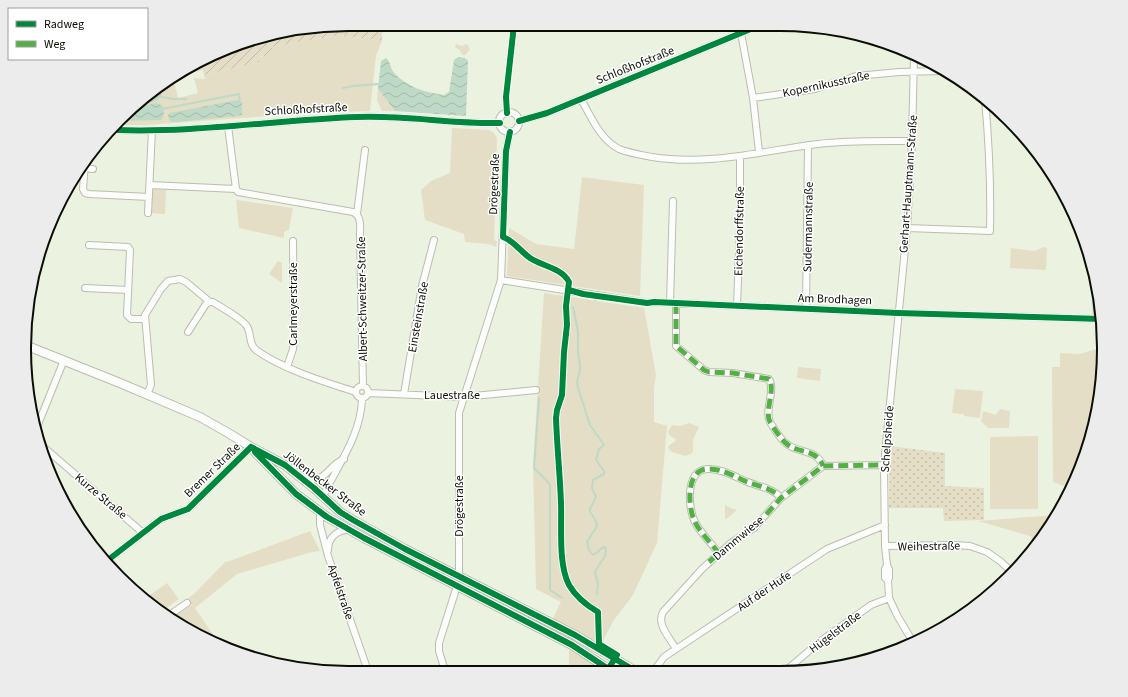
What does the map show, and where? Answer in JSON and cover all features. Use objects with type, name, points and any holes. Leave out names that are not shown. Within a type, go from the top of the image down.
[{"type":"main road","name":"Jöllenbecker Straße","points":[[31,347],[200,417],[251,448],[285,465],[347,517],[457,576],[575,635],[627,666]]},
{"type":"main road","name":"Jöllenbecker Straße","points":[[251,448],[296,494],[320,512],[350,530],[572,645],[605,666]]},
{"type":"main road","points":[[320,512],[323,496]]},
{"type":"street","name":"Schloßhofstraße","points":[[519,121],[543,114],[581,99],[746,31]]},
{"type":"street","points":[[741,33],[753,98],[759,152]]},
{"type":"street","name":"Gerhart-Hauptmann-Straße","points":[[898,313],[907,228],[912,141],[914,61]]},
{"type":"street","name":"Kopernikusstraße","points":[[753,98],[820,88],[834,83],[845,82],[853,76],[933,71]]},
{"type":"street","points":[[581,99],[596,127],[606,139],[619,148],[648,156],[685,160],[718,159],[808,145],[848,141],[912,141]]},
{"type":"street","points":[[907,228],[990,231],[990,181],[986,107]]},
{"type":"street","points":[[509,113],[515,115],[519,121],[516,129],[510,132],[503,130],[500,123],[502,116],[509,113]]},
{"type":"street","name":"Schloßhofstraße","points":[[118,130],[186,129],[276,121],[372,117],[500,123]]},
{"type":"street","points":[[228,126],[236,189],[240,193],[353,212],[357,214]]},
{"type":"street","points":[[148,213],[152,130]]},
{"type":"street","name":"Drögestraße","points":[[457,576],[459,566],[459,413],[501,280],[506,151],[510,132]]},
{"type":"street","name":"Sudermannstraße","points":[[806,308],[808,145]]},
{"type":"street","name":"Albert-Schweitzer-Straße","points":[[363,386],[360,220],[357,214],[365,150]]},
{"type":"street","name":"Eichendorffstraße","points":[[737,306],[740,227],[740,156]]},
{"type":"street","points":[[89,167],[93,169]]},
{"type":"street","points":[[84,174],[83,189],[85,193],[149,197]]},
{"type":"street","points":[[150,185],[236,189]]},
{"type":"street","points":[[673,201],[673,303],[676,342],[678,348],[706,371],[733,373],[769,379],[771,385],[770,422],[788,445],[814,455],[824,466],[884,465]]},
{"type":"street","name":"Einsteinstraße","points":[[404,394],[421,292],[434,240]]},
{"type":"street","name":"Carlmeyerstraße","points":[[288,367],[294,340],[293,241]]},
{"type":"street","points":[[89,245],[128,247],[130,250],[126,313],[131,319],[145,320]]},
{"type":"street","points":[[147,394],[151,385],[145,320],[146,312],[165,284],[171,280],[180,279],[186,282],[210,302],[217,305],[246,325],[252,345],[256,350],[288,367],[356,392],[358,397],[362,399]]},
{"type":"street","name":"Am Brodhagen","points":[[501,280],[640,302],[898,313],[1095,319]]},
{"type":"street","points":[[85,288],[128,290]]},
{"type":"street","points":[[188,332],[206,304],[210,302]]},
{"type":"street","name":"Schelpsheide","points":[[898,313],[884,465],[885,546],[887,565],[885,569],[885,578],[888,580],[889,598],[910,638]]},
{"type":"street","points":[[40,421],[64,360]]},
{"type":"street","points":[[356,392],[358,388],[363,386],[367,388],[367,397],[362,399]]},
{"type":"street","name":"Lauestraße","points":[[368,393],[463,397],[536,390]]},
{"type":"street","points":[[323,496],[344,459],[356,430],[362,407],[362,399]]},
{"type":"street","name":"Bremer Straße","points":[[110,558],[161,519],[188,509],[251,448]]},
{"type":"street","name":"Kurze Straße","points":[[48,451],[143,533]]},
{"type":"street","points":[[301,477],[312,479],[323,477],[330,471],[336,462],[344,459]]},
{"type":"street","name":"Dammwiese","points":[[676,649],[661,623],[661,615],[702,569],[733,541],[754,528],[781,498],[824,466]]},
{"type":"street","points":[[719,554],[696,524],[692,516],[690,496],[692,481],[697,473],[706,469],[720,471],[754,486],[769,490],[781,498]]},
{"type":"street","name":"Apfelstraße","points":[[320,512],[320,525],[328,556],[367,666]]},
{"type":"street","name":"Auf der Hufe","points":[[657,666],[661,660],[676,649],[827,549],[885,525]]},
{"type":"street","points":[[328,556],[327,548],[329,541],[339,531],[350,530]]},
{"type":"street","name":"Weihestraße","points":[[885,546],[954,544],[970,546],[987,552],[1008,569]]},
{"type":"street","points":[[443,666],[439,651],[439,643],[457,586]]},
{"type":"street","name":"Hügelstraße","points":[[792,665],[822,640],[871,605],[889,598]]},
{"type":"street","points":[[173,613],[187,603]]},
{"type":"shaded area","points":[[383,31],[382,41],[339,35],[272,47],[274,54],[259,57],[260,62],[204,75],[202,67],[208,64],[227,55],[266,42],[287,37],[328,32]]},
{"type":"shaded area","points":[[339,35],[382,41],[376,56],[370,111],[309,113],[146,125],[123,125],[155,97],[175,83],[178,98],[198,93],[194,78],[205,79],[204,75],[260,62],[259,57],[262,57],[272,47]]},
{"type":"shaded area","points":[[456,44],[462,46],[466,44],[470,49],[465,55],[462,55],[460,50],[455,47]]},
{"type":"shaded area","points":[[202,67],[203,70],[193,72]]},
{"type":"shaded area","points":[[378,89],[395,111],[382,111],[377,100]]},
{"type":"shaded area","points":[[452,128],[489,130],[494,133],[497,138],[494,240],[497,241],[496,247],[488,244],[465,242],[464,234],[425,220],[421,190],[431,181],[450,173]]},
{"type":"shaded area","points":[[582,177],[644,185],[640,296],[507,276],[509,228],[536,244],[574,249]]},
{"type":"shaded area","points":[[152,189],[166,190],[165,214],[151,213]]},
{"type":"shaded area","points":[[236,200],[293,208],[289,230],[284,232],[284,238],[239,228]]},
{"type":"shaded area","points":[[1043,247],[1047,248],[1046,270],[1010,268],[1011,248],[1035,251]]},
{"type":"shaded area","points":[[278,261],[282,263],[282,283],[269,274]]},
{"type":"shaded area","points":[[544,293],[644,308],[656,375],[654,388],[654,422],[667,426],[657,543],[633,595],[614,620],[601,644],[552,620],[561,602],[536,589],[533,465]]},
{"type":"shaded area","points":[[1097,349],[1094,390],[1086,431],[1073,470],[1065,486],[1053,482],[1052,367],[1060,367],[1060,353],[1080,354]]},
{"type":"shaded area","points":[[798,367],[821,369],[820,381],[797,378]]},
{"type":"shaded area","points":[[955,389],[983,391],[980,418],[952,413]]},
{"type":"shaded area","points":[[1000,409],[1010,411],[1009,428],[988,428],[981,421],[983,411],[996,415]]},
{"type":"shaded area","points":[[689,423],[699,427],[693,440],[693,451],[691,454],[685,456],[672,452],[668,448],[676,439],[670,436],[668,432],[672,425],[680,426]]},
{"type":"shaded area","points":[[1038,436],[1038,509],[990,509],[990,437]]},
{"type":"shaded area","points":[[890,446],[945,453],[945,486],[984,488],[984,520],[944,521],[943,508],[889,508]]},
{"type":"shaded area","points":[[725,504],[728,507],[737,510],[725,520]]},
{"type":"shaded area","points":[[1049,516],[1033,540],[1030,536],[978,521]]},
{"type":"shaded area","points":[[310,531],[320,551],[237,574],[195,608],[214,636],[177,615],[192,605],[188,598],[194,594],[226,561],[227,562]]},
{"type":"shaded area","points":[[167,583],[179,599],[166,608],[150,595]]},
{"type":"shaded area","points":[[569,650],[596,666],[570,666]]},
{"type":"water","points":[[458,57],[465,58],[468,61],[466,116],[395,111],[378,89],[381,61],[386,58],[389,61],[393,72],[406,83],[424,91],[444,95],[449,92],[454,60]]},
{"type":"water","points":[[161,94],[158,100],[147,103]]},
{"type":"water","points":[[238,100],[242,102],[242,115],[178,122],[172,122],[169,120],[169,113]]},
{"type":"water","points":[[157,103],[163,106],[164,115],[161,120],[127,121],[139,110],[145,105]]},
{"type":"waterway","points":[[343,88],[379,84]]},
{"type":"waterway","points":[[162,109],[239,94],[240,102]]},
{"type":"waterway","points":[[158,96],[173,99],[186,99]]},
{"type":"waterway","points":[[573,307],[578,331],[578,352],[580,364],[580,371],[577,381],[578,388],[590,425],[604,445],[599,449],[596,460],[604,471],[604,474],[593,480],[592,488],[596,497],[590,509],[597,526],[587,542],[589,550],[593,555],[602,548],[606,548],[605,556],[595,573],[598,584],[597,594]]},
{"type":"waterway","points":[[539,398],[534,468],[550,485],[550,590],[562,598]]},
{"type":"tram line","points":[[376,539],[453,579],[506,602],[572,636],[621,666]]},
{"type":"marked path","points":[[676,304],[676,346],[704,370],[709,372],[733,373],[769,379],[771,389],[768,412],[771,424],[785,442],[792,447],[816,456],[823,466]]},
{"type":"marked path","points":[[709,562],[733,541],[754,528],[781,498],[823,466],[884,465]]},
{"type":"marked path","points":[[719,554],[697,526],[691,508],[690,491],[695,476],[700,471],[707,469],[722,471],[774,492],[781,498]]},
{"type":"cycle path","points":[[507,113],[506,97],[513,31]]},
{"type":"cycle path","points":[[519,121],[547,113],[746,31]]},
{"type":"cycle path","points":[[118,130],[176,130],[357,117],[393,117],[500,123]]},
{"type":"cycle path","points":[[510,132],[506,151],[503,237],[530,258],[562,273],[569,282],[566,306],[567,325],[562,395],[556,418],[563,566],[569,585],[575,593],[589,607],[598,612],[599,644],[617,655],[610,666]]},
{"type":"cycle path","points":[[569,290],[583,294],[647,303],[654,302],[898,313],[1095,319]]},
{"type":"cycle path","points":[[251,447],[285,465],[314,488],[340,512],[353,520],[405,549],[575,635],[627,666]]},
{"type":"cycle path","points":[[110,558],[161,519],[188,509],[251,447]]},
{"type":"cycle path","points":[[255,452],[296,494],[327,517],[364,538],[572,645],[604,666]]}]
